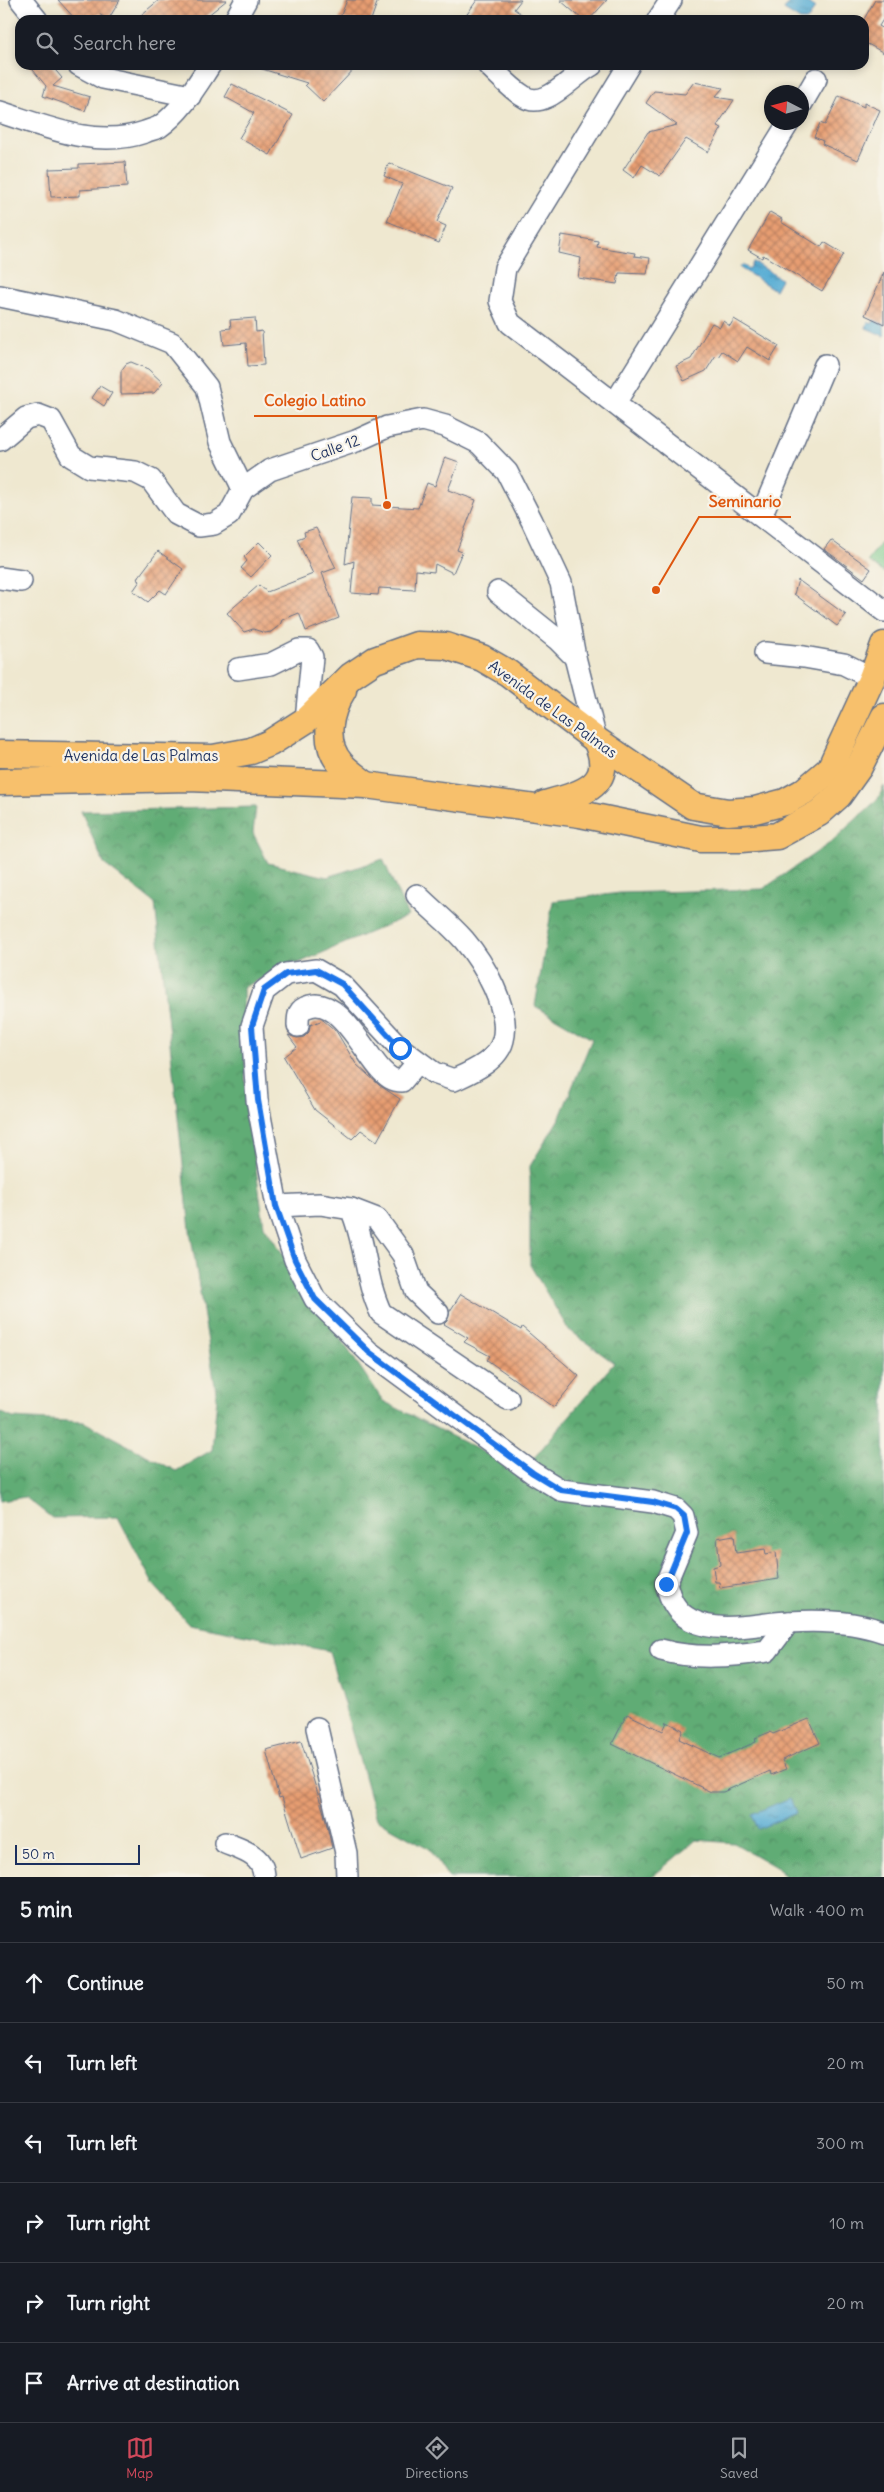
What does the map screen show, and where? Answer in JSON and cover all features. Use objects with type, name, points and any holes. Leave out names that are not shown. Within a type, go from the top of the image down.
[{"type":"main road","name":"Avenida de Las Palmas","points":[[0,754],[213,758],[251,751],[270,743],[306,720],[351,676],[375,660],[417,645],[446,646],[465,651],[508,673],[596,740],[693,806],[728,812],[755,810],[784,802],[803,792],[830,769],[872,678],[884,645]]},
{"type":"main road","points":[[351,676],[334,709],[330,724],[330,747],[341,764],[366,785]]},
{"type":"main road","name":"Avenida de Las Palmas","points":[[0,782],[188,778],[366,785],[535,806],[701,838],[741,839],[777,836],[819,813],[839,795],[859,767],[884,717]]},
{"type":"main road","points":[[535,806],[577,796],[592,786],[601,773],[604,757],[596,740]]},
{"type":"street","points":[[21,0],[33,15]]},
{"type":"street","points":[[238,15],[246,0]]},
{"type":"street","points":[[661,15],[671,0]]},
{"type":"street","points":[[88,70],[103,78],[190,96]]},
{"type":"street","points":[[0,112],[61,132],[93,138],[125,139],[159,127],[190,96],[207,70]]},
{"type":"street","points":[[493,70],[523,97],[533,101],[544,100],[585,70]]},
{"type":"street","points":[[623,70],[505,268],[500,301],[510,323],[884,611]]},
{"type":"street","points":[[809,91],[816,79]]},
{"type":"street","points":[[615,403],[784,130]]},
{"type":"street","points":[[0,296],[116,320],[172,343],[207,387],[220,442],[243,489]]},
{"type":"street","points":[[761,516],[825,365]]},
{"type":"street","name":"Calle 12","points":[[0,440],[26,418],[38,415],[51,420],[71,456],[89,467],[135,472],[151,480],[176,514],[199,526],[214,524],[229,514],[243,489],[270,470],[356,441],[387,427],[423,420],[446,426],[479,443],[507,472],[561,583],[575,657],[596,740]]},
{"type":"street","points":[[0,578],[22,581]]},
{"type":"street","points":[[498,592],[558,640],[575,657]]},
{"type":"street","points":[[238,669],[271,664],[299,650],[308,650],[312,657],[306,720]]},
{"type":"street","points":[[765,653],[844,664],[872,678]]},
{"type":"street","points":[[417,895],[464,940],[488,977],[496,994],[504,1026],[503,1042],[490,1059],[478,1069],[454,1080],[426,1068],[400,1048],[342,984],[316,970],[286,974],[264,990],[252,1026],[258,1100],[276,1206],[295,1260],[315,1299],[369,1352],[533,1473],[561,1490],[653,1502],[676,1509],[684,1516],[687,1533],[666,1584],[674,1608],[691,1620],[721,1628],[789,1622],[834,1621],[884,1632]]},
{"type":"street","points":[[298,1026],[298,1014],[303,1008],[314,1004],[324,1006],[336,1013],[381,1070],[394,1081],[402,1081],[426,1068]]},
{"type":"street","points":[[276,1206],[320,1204],[351,1209],[377,1219],[403,1255],[416,1292],[438,1313]]},
{"type":"street","points":[[351,1209],[359,1226],[374,1298],[381,1313],[508,1400]]},
{"type":"street","points":[[661,1650],[681,1656],[732,1656],[767,1651],[789,1622]]},
{"type":"street","points":[[317,1728],[346,1853],[347,1877]]},
{"type":"street","points":[[225,1843],[255,1855],[264,1872],[264,1877]]},
{"type":"green space","points":[[884,539],[884,573],[868,561]]},
{"type":"green space","points":[[884,786],[884,1877],[784,1877],[781,1870],[734,1843],[696,1840],[652,1877],[448,1877],[430,1849],[376,1819],[329,1651],[189,1624],[153,1584],[118,1517],[52,1518],[25,1497],[0,1501],[0,1412],[13,1418],[84,1422],[176,1471],[212,1450],[217,1398],[190,1230],[155,903],[104,864],[81,811],[256,807],[253,833],[268,863],[327,877],[383,859],[408,916],[243,987],[246,1097],[264,1226],[383,1401],[522,1472],[614,1363],[568,1329],[530,1265],[530,1166],[560,1117],[592,1039],[535,1006],[553,901],[620,893],[763,889],[830,843],[878,799]]},
{"type":"water","points":[[790,0],[803,0],[815,7],[811,15],[792,15],[784,10]]},
{"type":"water","points":[[754,262],[781,279],[775,290],[740,268],[742,265],[749,269]]},
{"type":"water","points":[[874,320],[884,325],[884,336],[866,328],[868,322],[872,324]]},
{"type":"water","points":[[790,1798],[796,1813],[758,1829],[752,1814]]},
{"type":"building","points":[[58,0],[120,0],[111,15],[72,15]]},
{"type":"building","points":[[159,0],[227,0],[208,15],[141,15]]},
{"type":"building","points":[[347,0],[378,0],[373,15],[341,15]]},
{"type":"building","points":[[477,0],[521,0],[514,9],[523,15],[466,15]]},
{"type":"building","points":[[560,0],[607,0],[594,15],[577,15]]},
{"type":"building","points":[[875,0],[884,0],[884,18],[879,26],[884,29],[884,53],[869,45],[869,15],[866,15]]},
{"type":"building","points":[[33,70],[55,70],[62,78],[53,86],[90,97],[85,111],[43,96],[46,86]]},
{"type":"building","points":[[265,70],[353,70],[323,102],[305,85],[307,83]]},
{"type":"building","points":[[694,82],[723,88],[715,97],[734,100],[717,126],[722,128],[708,152],[686,139],[660,176],[642,165],[634,178],[623,170],[648,132],[677,125],[646,103],[654,91],[685,94]]},
{"type":"building","points":[[232,84],[293,115],[270,155],[239,138],[254,113],[225,97]]},
{"type":"building","points":[[839,96],[864,107],[864,103],[880,110],[858,160],[822,144],[823,141],[814,137],[820,123],[825,125]]},
{"type":"building","points":[[125,162],[127,187],[80,190],[80,196],[51,197],[49,169],[79,168],[79,164]]},
{"type":"building","points":[[389,163],[452,188],[437,222],[446,226],[439,243],[387,221],[402,184],[384,176]]},
{"type":"building","points":[[770,212],[782,219],[781,222],[821,247],[824,242],[844,254],[822,291],[763,255],[762,258],[748,250]]},
{"type":"building","points":[[562,235],[598,241],[597,247],[635,253],[634,256],[650,258],[647,274],[619,273],[617,284],[578,278],[581,258],[559,253]]},
{"type":"building","points":[[884,272],[884,324],[865,315]]},
{"type":"building","points":[[255,318],[256,332],[262,331],[264,365],[248,366],[246,343],[224,345],[222,329],[231,328],[230,320]]},
{"type":"building","points":[[734,319],[779,346],[770,361],[747,347],[738,361],[722,351],[718,357],[716,355],[706,371],[684,381],[676,366],[691,359],[712,323],[720,327],[723,321],[730,326]]},
{"type":"building","points":[[131,362],[148,369],[163,383],[154,393],[121,394],[121,371],[126,364]]},
{"type":"building","points":[[100,386],[112,393],[104,406],[92,398]]},
{"type":"building","points":[[445,457],[459,462],[448,490],[476,500],[457,550],[462,552],[453,573],[435,564],[434,572],[416,570],[415,590],[379,588],[378,595],[351,593],[354,561],[345,564],[352,497],[372,498],[372,505],[418,508],[427,483],[435,486]]},
{"type":"building","points":[[316,528],[336,568],[322,573],[339,618],[306,631],[299,613],[282,620],[280,625],[271,632],[265,633],[253,629],[244,632],[227,613],[259,585],[267,592],[313,574],[297,539],[305,536],[304,532]]},
{"type":"building","points":[[831,540],[871,569],[864,579],[824,549]]},
{"type":"building","points":[[259,542],[272,555],[251,577],[241,568],[247,561],[244,557]]},
{"type":"building","points":[[158,551],[183,569],[166,594],[160,590],[148,602],[133,591],[140,581],[137,579]]},
{"type":"building","points":[[798,580],[846,615],[837,626],[794,594]]},
{"type":"building","points":[[323,1020],[336,1031],[356,1064],[379,1085],[400,1099],[377,1141],[361,1130],[352,1139],[315,1110],[284,1057],[297,1047],[288,1035],[297,1038],[304,1037],[309,1032],[310,1025]]},
{"type":"building","points":[[461,1294],[521,1330],[522,1327],[579,1376],[554,1407],[487,1360],[490,1356],[464,1342],[468,1338],[444,1324]]},
{"type":"building","points":[[734,1535],[736,1553],[765,1549],[766,1554],[776,1552],[779,1579],[720,1588],[719,1582],[715,1582],[713,1567],[720,1565],[717,1538]]},
{"type":"building","points":[[627,1714],[663,1731],[667,1722],[683,1730],[679,1739],[719,1758],[756,1742],[755,1738],[770,1732],[773,1734],[809,1719],[820,1743],[782,1760],[786,1769],[771,1775],[770,1771],[723,1792],[711,1792],[612,1744]]},
{"type":"building","points":[[301,1741],[324,1813],[332,1848],[301,1859],[282,1797],[279,1798],[266,1750]]},
{"type":"place","name":"Colegio Latino","points":[[387,505]]},
{"type":"place","name":"Seminario","points":[[656,590]]},
{"type":"route","points":[[400,1048],[342,984],[316,970],[286,974],[264,990],[252,1026],[258,1100],[276,1206],[295,1260],[315,1299],[369,1352],[533,1473],[561,1490],[653,1502],[676,1509],[684,1516],[687,1533],[682,1548],[670,1570],[666,1584]]}]
